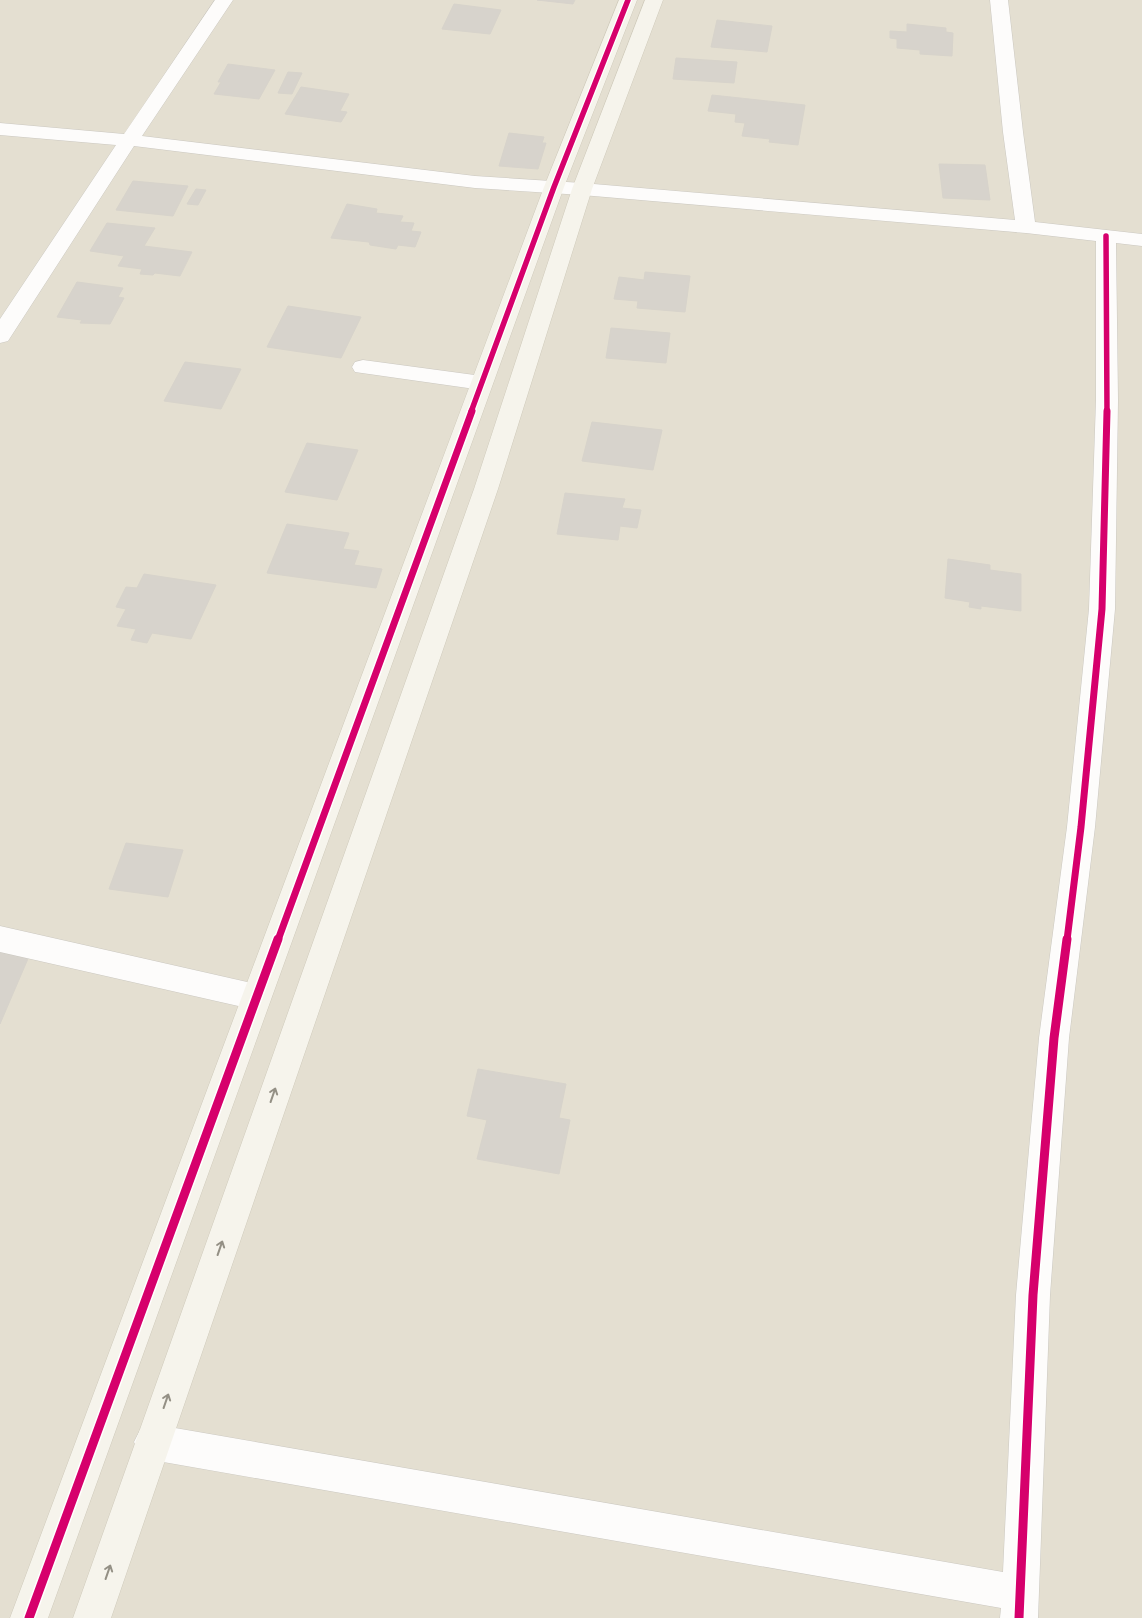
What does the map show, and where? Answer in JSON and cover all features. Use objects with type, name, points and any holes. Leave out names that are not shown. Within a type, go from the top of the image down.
[{"type":"street","points":[[0,336],[224,0]]},
{"type":"street","points":[[29,1618],[554,187],[628,0]]},
{"type":"street","points":[[92,1618],[486,489],[582,189],[654,0]]},
{"type":"street","points":[[999,0],[1013,132],[1026,227]]},
{"type":"street","points":[[0,129],[129,140],[440,179],[582,189],[1026,227],[1142,240]]},
{"type":"street","points":[[152,1442],[1019,1606],[1033,1295],[1054,1038],[1081,827],[1102,608],[1107,400],[1106,236]]},
{"type":"street","points":[[362,367],[482,383]]},
{"type":"street","points":[[0,939],[256,997]]},
{"type":"shaded area","points":[[0,0],[1142,0],[1142,1618],[0,1618]]},
{"type":"building","points":[[537,0],[575,0],[573,4]]},
{"type":"building","points":[[454,4],[501,10],[490,34],[442,29]]},
{"type":"building","points":[[717,20],[772,26],[767,52],[711,47]]},
{"type":"building","points":[[907,24],[946,28],[946,32],[953,33],[952,56],[920,54],[920,50],[897,48],[897,39],[890,38],[890,31],[907,32]]},
{"type":"building","points":[[676,58],[737,62],[734,83],[673,79]]},
{"type":"building","points":[[228,64],[275,70],[259,99],[214,94]]},
{"type":"building","points":[[288,72],[302,73],[292,94],[278,93]]},
{"type":"building","points":[[301,87],[349,94],[340,111],[347,112],[341,122],[285,114]]},
{"type":"building","points":[[712,95],[805,105],[798,145],[769,142],[770,139],[742,136],[745,123],[735,122],[736,114],[708,111]]},
{"type":"building","points":[[509,133],[544,137],[542,143],[546,143],[538,169],[499,166]]},
{"type":"building","points":[[939,164],[985,165],[990,200],[943,198]]},
{"type":"building","points":[[133,181],[188,186],[173,216],[116,210]]},
{"type":"building","points":[[196,189],[206,190],[198,205],[187,204]]},
{"type":"building","points":[[347,204],[377,209],[376,213],[403,216],[400,222],[414,223],[411,231],[421,232],[415,247],[398,245],[396,249],[370,245],[369,242],[331,238]]},
{"type":"building","points":[[107,223],[155,228],[144,246],[192,252],[180,276],[155,273],[153,275],[140,274],[142,269],[118,266],[124,256],[90,251]]},
{"type":"building","points":[[645,272],[690,276],[685,312],[637,308],[638,301],[614,299],[619,277],[644,280]]},
{"type":"building","points":[[77,282],[123,288],[118,297],[124,298],[110,324],[80,323],[82,320],[57,317]]},
{"type":"building","points":[[288,306],[361,317],[341,358],[267,347]]},
{"type":"building","points":[[611,328],[670,333],[666,363],[606,358]]},
{"type":"building","points":[[185,362],[241,369],[221,409],[164,401]]},
{"type":"building","points":[[592,422],[662,430],[653,470],[582,461]]},
{"type":"building","points":[[307,443],[358,450],[337,500],[285,492]]},
{"type":"building","points":[[565,493],[625,499],[622,508],[641,510],[637,528],[620,526],[618,540],[557,534]]},
{"type":"building","points":[[287,524],[349,533],[343,549],[359,551],[354,565],[382,569],[376,588],[267,573]]},
{"type":"building","points":[[948,559],[990,565],[990,570],[1021,574],[1021,611],[981,606],[981,609],[969,607],[970,602],[945,598]]},
{"type":"building","points":[[144,574],[216,585],[191,639],[152,633],[147,643],[131,640],[136,629],[117,626],[126,609],[116,607],[126,587],[137,588]]},
{"type":"building","points":[[126,843],[183,850],[168,897],[109,889]]},
{"type":"building","points":[[0,949],[30,954],[0,1024]]},
{"type":"building","points":[[478,1069],[566,1084],[559,1118],[570,1120],[559,1174],[477,1159],[487,1120],[467,1116]]},
{"type":"cycle path","points":[[29,1618],[554,187],[628,0]]},
{"type":"cycle path","points":[[1019,1618],[1033,1295],[1054,1038],[1081,827],[1102,609],[1107,400],[1106,236]]}]
